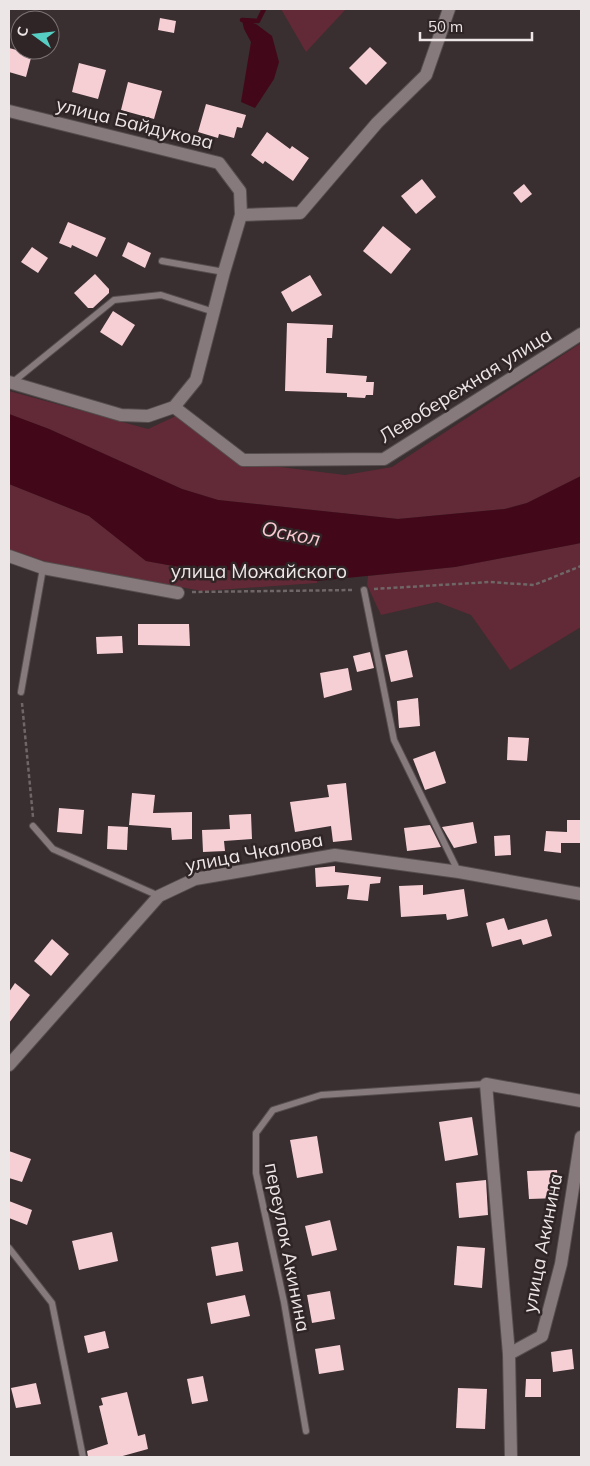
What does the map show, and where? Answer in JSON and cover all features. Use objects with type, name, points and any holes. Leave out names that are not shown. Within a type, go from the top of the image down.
[{"type":"street","points":[[11,382],[121,414],[148,416],[174,407],[196,380],[241,215],[300,213],[377,122],[426,75],[449,9]]},
{"type":"street","name":"улица Байдукова","points":[[9,111],[219,163],[240,191],[241,215]]},
{"type":"street","name":"Левобережная улица","points":[[174,407],[243,460],[384,458],[581,334]]},
{"type":"street","name":"улица Можайского","points":[[9,556],[43,568],[178,593]]},
{"type":"street","name":"улица Чкалова","points":[[9,1065],[159,896],[195,878],[335,855],[459,872],[581,894]]},
{"type":"street","points":[[511,1457],[509,1354],[486,1084],[581,1101]]},
{"type":"street","name":"улица Акинина","points":[[509,1354],[542,1336],[561,1264],[581,1137]]},
{"type":"lane","points":[[162,261],[224,272]]},
{"type":"lane","points":[[11,382],[114,300],[161,295],[214,312]]},
{"type":"lane","points":[[21,692],[43,568]]},
{"type":"lane","name":"улица Можайского","points":[[364,590],[394,740],[459,872]]},
{"type":"lane","points":[[34,826],[53,849],[159,896]]},
{"type":"lane","name":"переулок Акинина","points":[[306,1431],[284,1302],[256,1173],[256,1133],[273,1110],[320,1095],[486,1084]]},
{"type":"lane","points":[[9,1248],[52,1303],[83,1457]]},
{"type":"path","points":[[364,590],[490,582],[534,585],[581,566]]},
{"type":"path","name":"улица Можайского","points":[[178,593],[364,590]]},
{"type":"path","points":[[21,692],[34,826]]},
{"type":"shaded area","points":[[281,9],[346,9],[306,52]]},
{"type":"shaded area","points":[[581,343],[581,476],[527,503],[504,509],[398,519],[218,500],[182,489],[49,429],[9,414],[9,391],[148,429],[178,415],[239,462],[345,475],[392,467]]},
{"type":"shaded area","points":[[9,484],[89,516],[146,561],[179,567],[220,569],[317,581],[317,583],[202,591],[50,563],[9,550]]},
{"type":"shaded area","points":[[581,543],[581,627],[510,670],[471,615],[437,602],[381,615],[367,585],[368,576],[455,567]]},
{"type":"water","points":[[242,20],[256,24],[272,36],[279,62],[274,79],[255,108],[241,102],[251,42],[244,29]]},
{"type":"water","name":"Оскол","points":[[9,414],[49,429],[182,489],[218,500],[398,519],[505,509],[527,503],[581,476],[581,543],[455,567],[317,581],[220,569],[179,567],[146,561],[89,516],[9,484]]},
{"type":"building","points":[[160,18],[176,21],[174,33],[158,30]]},
{"type":"building","points":[[370,47],[387,63],[366,85],[349,68]]},
{"type":"building","points":[[9,48],[10,60],[30,60],[26,77],[9,72]]},
{"type":"building","points":[[79,63],[106,70],[98,99],[72,92]]},
{"type":"building","points":[[128,82],[162,91],[154,119],[121,110]]},
{"type":"building","points":[[206,104],[246,115],[242,128],[237,127],[234,138],[219,134],[218,138],[198,132]]},
{"type":"building","points":[[267,132],[290,149],[292,146],[309,158],[293,181],[265,161],[263,164],[251,155]]},
{"type":"building","points":[[422,179],[436,197],[416,214],[401,196]]},
{"type":"building","points":[[524,184],[532,194],[521,203],[513,193]]},
{"type":"building","points":[[68,222],[106,238],[97,257],[72,245],[71,248],[59,243]]},
{"type":"building","points":[[383,226],[411,249],[391,274],[363,251]]},
{"type":"building","points":[[128,242],[151,253],[145,268],[122,256]]},
{"type":"building","points":[[32,247],[48,258],[38,273],[21,262]]},
{"type":"building","points":[[95,274],[109,289],[109,293],[93,308],[88,308],[74,293]]},
{"type":"building","points":[[310,275],[322,295],[292,312],[281,292]]},
{"type":"building","points":[[113,311],[135,325],[122,346],[100,332]]},
{"type":"building","points":[[287,323],[333,325],[332,338],[327,338],[326,373],[367,376],[366,382],[374,382],[373,395],[366,395],[365,398],[347,397],[347,393],[285,391]]},
{"type":"building","points":[[138,624],[189,624],[190,646],[138,645]]},
{"type":"building","points":[[122,636],[123,653],[97,654],[96,637]]},
{"type":"building","points":[[407,650],[413,677],[391,682],[385,655]]},
{"type":"building","points":[[370,652],[374,668],[357,672],[353,656]]},
{"type":"building","points":[[348,668],[352,690],[324,698],[320,673]]},
{"type":"building","points":[[418,698],[420,726],[399,728],[397,701]]},
{"type":"building","points":[[508,737],[529,738],[527,761],[507,760]]},
{"type":"building","points":[[435,751],[446,783],[425,790],[413,759]]},
{"type":"building","points":[[346,783],[352,840],[333,842],[331,826],[295,832],[290,802],[329,797],[327,785]]},
{"type":"building","points":[[132,793],[155,795],[153,813],[192,812],[192,839],[172,840],[171,828],[129,825]]},
{"type":"building","points":[[59,808],[84,810],[82,834],[57,832]]},
{"type":"building","points":[[251,814],[252,839],[224,841],[225,851],[203,852],[202,830],[230,829],[229,815]]},
{"type":"building","points":[[567,820],[581,820],[581,843],[561,843],[561,853],[544,851],[546,831],[567,832]]},
{"type":"building","points":[[473,822],[477,843],[454,848],[442,827]]},
{"type":"building","points":[[430,825],[441,847],[407,851],[404,828]]},
{"type":"building","points":[[108,826],[128,827],[127,850],[107,849]]},
{"type":"building","points":[[510,835],[511,855],[495,856],[494,836]]},
{"type":"building","points":[[335,866],[335,872],[381,877],[380,883],[370,884],[368,901],[347,899],[349,885],[316,887],[315,868]]},
{"type":"building","points":[[423,885],[423,895],[464,889],[468,916],[447,920],[446,914],[401,917],[399,886]]},
{"type":"building","points":[[504,918],[508,930],[547,919],[552,936],[523,945],[521,939],[492,947],[486,923]]},
{"type":"building","points":[[52,939],[69,954],[51,976],[34,961]]},
{"type":"building","points":[[15,983],[30,995],[9,1023],[9,992]]},
{"type":"building","points":[[472,1117],[478,1155],[445,1161],[439,1122]]},
{"type":"building","points":[[317,1136],[323,1173],[297,1178],[290,1140]]},
{"type":"building","points":[[9,1151],[31,1159],[22,1182],[9,1178]]},
{"type":"building","points":[[557,1170],[559,1198],[529,1199],[527,1171]]},
{"type":"building","points":[[486,1180],[488,1215],[459,1218],[456,1183]]},
{"type":"building","points":[[9,1201],[32,1210],[27,1225],[9,1218]]},
{"type":"building","points":[[330,1220],[337,1250],[312,1256],[305,1226]]},
{"type":"building","points":[[112,1232],[118,1261],[79,1270],[72,1241]]},
{"type":"building","points":[[238,1242],[243,1271],[216,1276],[211,1247]]},
{"type":"building","points":[[457,1246],[485,1248],[482,1288],[454,1285]]},
{"type":"building","points":[[330,1291],[335,1319],[312,1323],[307,1295]]},
{"type":"building","points":[[245,1295],[250,1316],[211,1324],[207,1303]]},
{"type":"building","points":[[105,1331],[109,1348],[88,1353],[84,1336]]},
{"type":"building","points":[[340,1345],[344,1370],[319,1374],[315,1349]]},
{"type":"building","points":[[572,1349],[574,1369],[553,1372],[551,1352]]},
{"type":"building","points":[[203,1376],[208,1401],[192,1404],[187,1379]]},
{"type":"building","points":[[526,1379],[541,1379],[541,1397],[525,1397]]},
{"type":"building","points":[[36,1383],[41,1404],[16,1408],[11,1388]]},
{"type":"building","points":[[458,1388],[487,1389],[485,1429],[456,1428]]},
{"type":"building","points":[[127,1392],[138,1436],[145,1434],[148,1449],[119,1457],[88,1457],[87,1451],[108,1444],[99,1406],[103,1405],[101,1398]]},
{"type":"waterway","points":[[242,20],[258,21],[264,9]]}]
